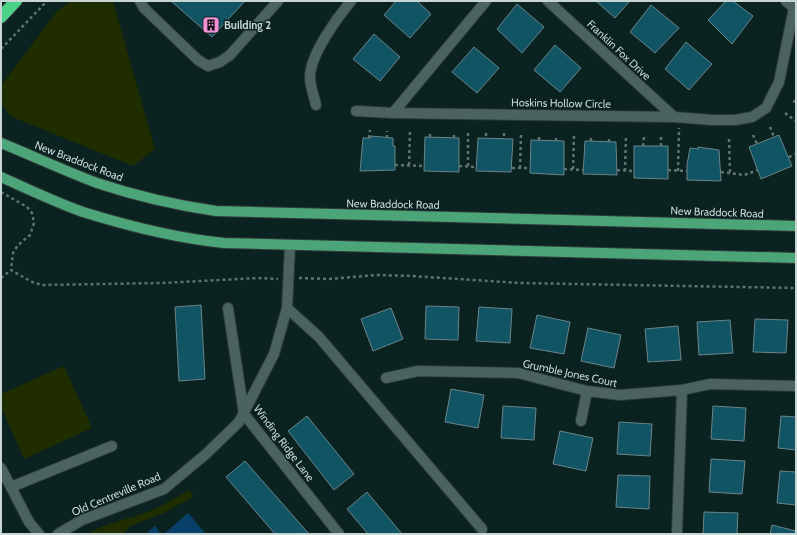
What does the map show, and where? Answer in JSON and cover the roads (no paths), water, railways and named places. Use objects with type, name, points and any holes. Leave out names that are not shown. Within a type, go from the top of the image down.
[{"type":"highway","points":[[1,17],[16,1]]},
{"type":"main road","name":"New Braddock Road","points":[[1,143],[103,184],[155,200],[216,211],[796,226]]},
{"type":"main road","points":[[1,177],[47,198],[83,212],[156,231],[216,242],[796,258]]},
{"type":"street","points":[[140,1],[144,8],[198,60],[208,66],[220,62],[230,55],[278,1]]},
{"type":"street","points":[[316,105],[310,78],[313,62],[326,37],[351,1]]},
{"type":"street","points":[[393,113],[486,1]]},
{"type":"street","name":"Franklin Fox Drive","points":[[548,1],[676,121]]},
{"type":"street","points":[[786,1],[795,8]]},
{"type":"street","name":"Hoskins Hollow Circle","points":[[356,111],[676,121],[735,120],[752,117],[766,108],[779,82],[795,8]]},
{"type":"street","name":"Old Centreville Road","points":[[58,534],[82,520],[164,488],[206,454],[239,422],[274,354],[287,308],[290,245]]},
{"type":"street","name":"Winding Ridge Lane","points":[[228,308],[244,414],[339,534]]},
{"type":"street","points":[[287,308],[318,337],[482,529]]},
{"type":"street","name":"Grumble Jones Court","points":[[386,378],[418,370],[518,373],[587,391],[620,395],[682,390],[710,384],[796,386]]},
{"type":"street","points":[[677,532],[682,390]]},
{"type":"street","points":[[581,421],[587,391]]},
{"type":"street","points":[[11,487],[112,446]]},
{"type":"street","points":[[1,468],[29,522],[39,534]]},
{"type":"water","points":[[188,513],[206,534],[164,534]]},
{"type":"water","points":[[155,526],[161,534],[146,534]]},
{"type":"place","name":"Building 2","points":[[211,25]]}]
